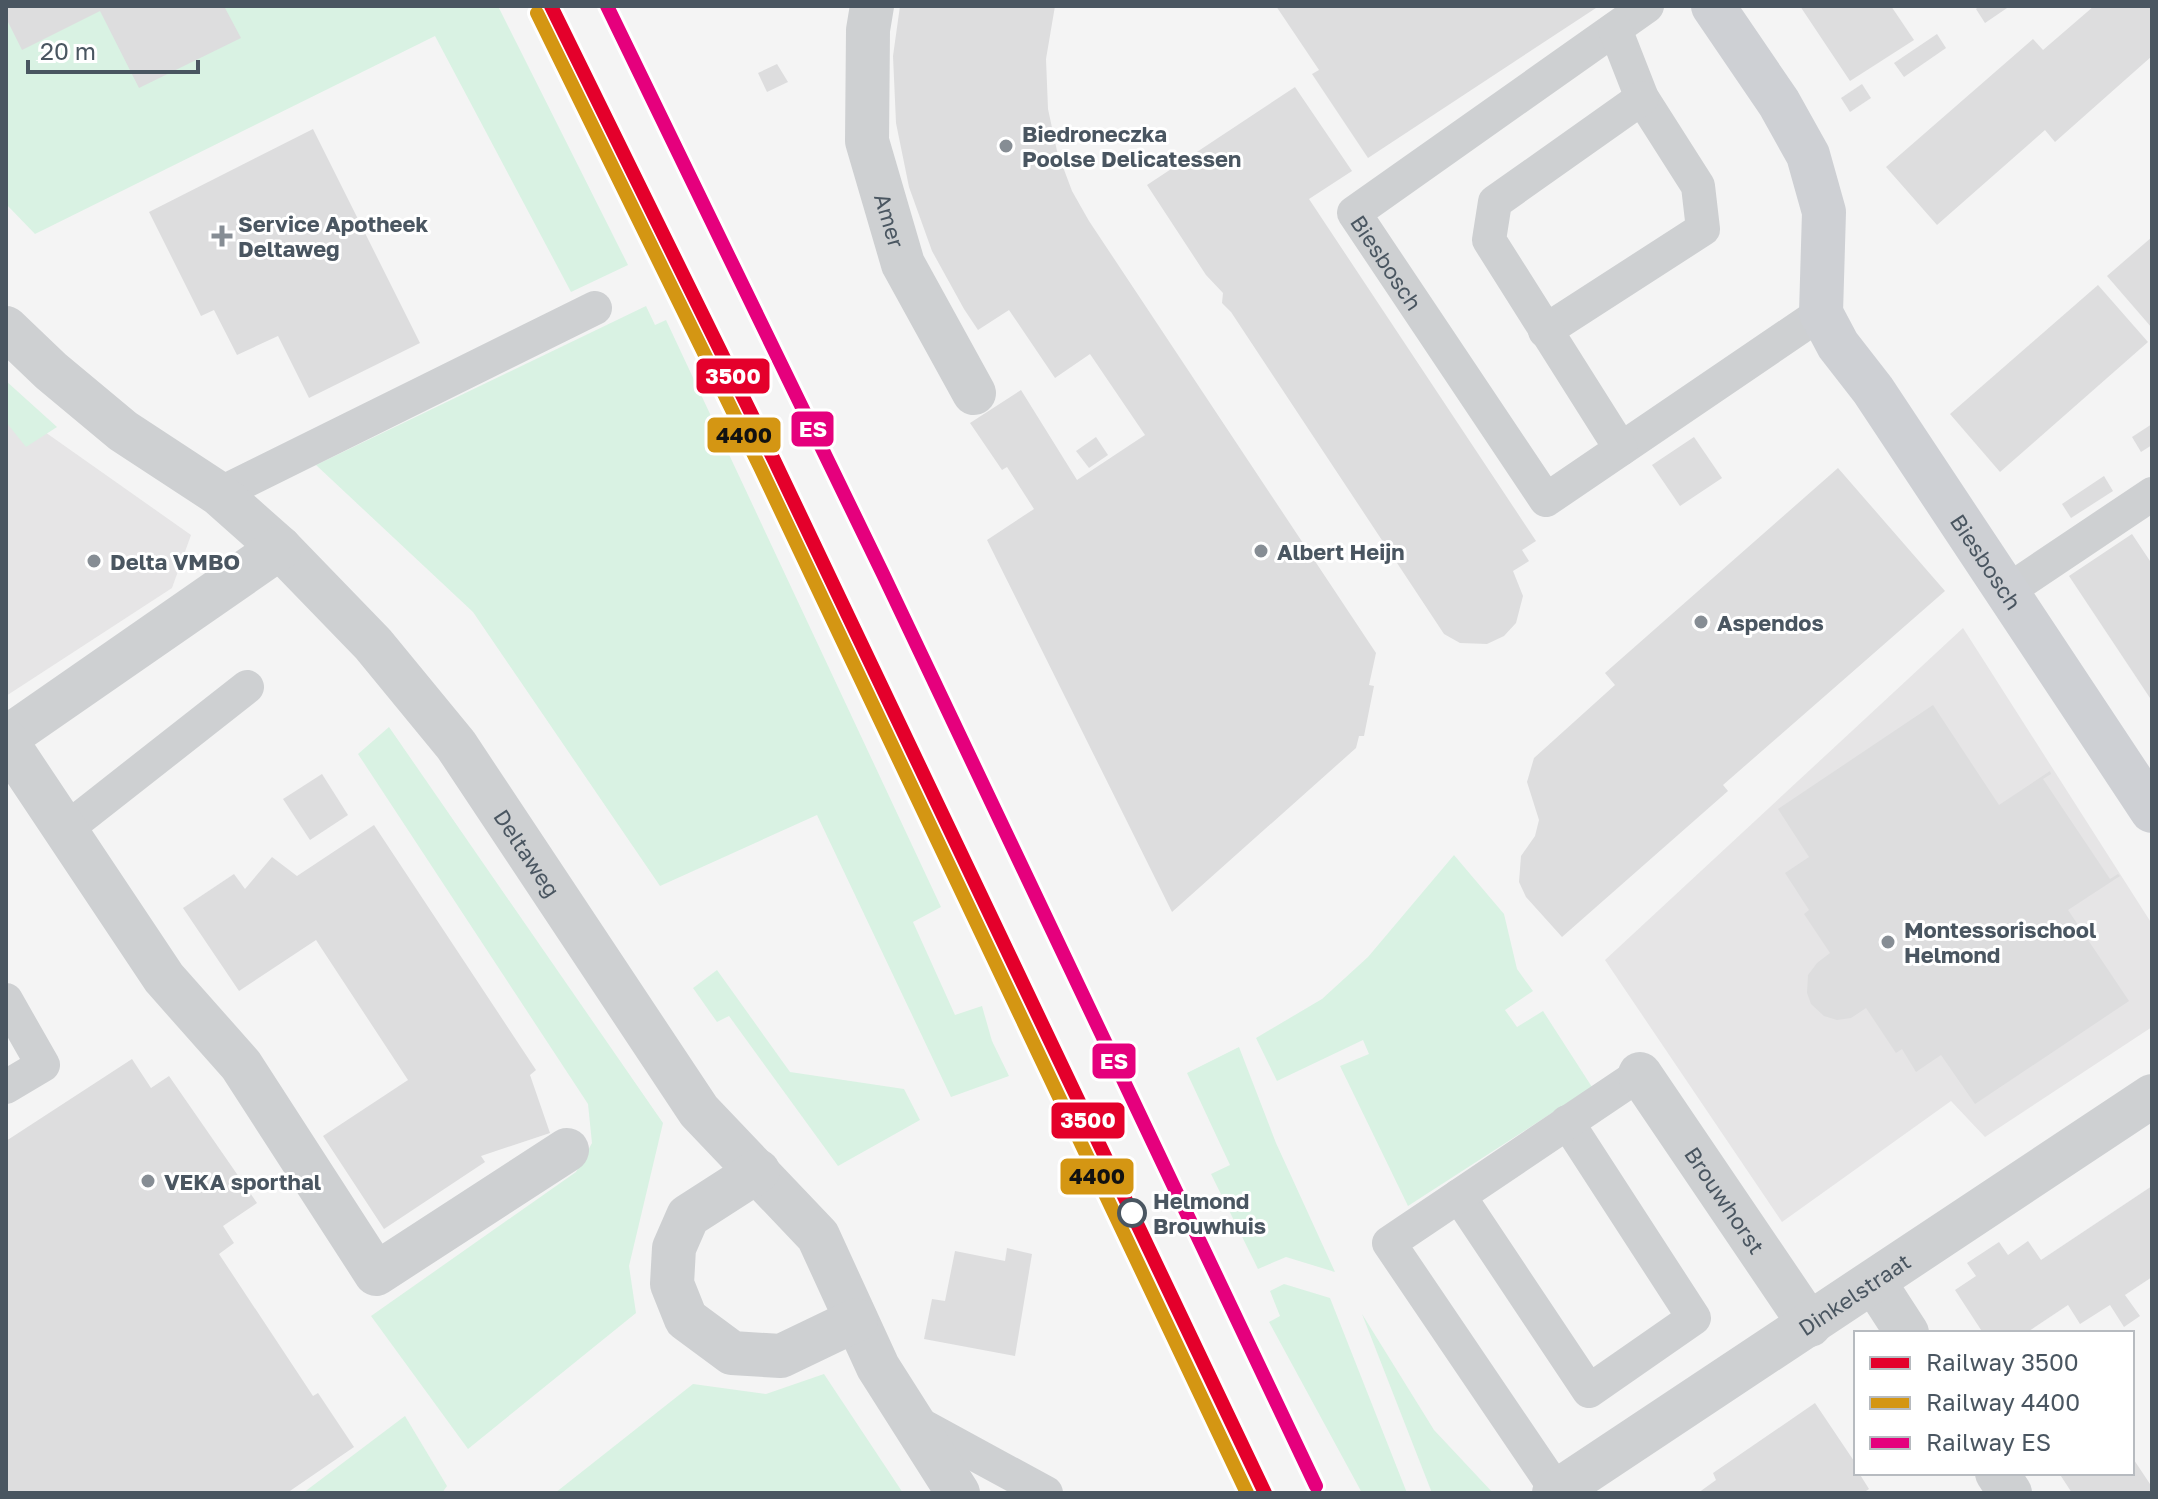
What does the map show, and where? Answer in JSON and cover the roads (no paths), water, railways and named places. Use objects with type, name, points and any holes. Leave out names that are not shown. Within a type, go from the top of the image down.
[{"type":"street","points":[[1713,6],[1779,103],[1808,155],[1824,212],[1821,313]]},
{"type":"street","name":"Amer","points":[[863,14],[867,141],[871,155],[903,264],[974,393]]},
{"type":"street","name":"Biesbosch","points":[[1821,313],[1838,345],[1873,390],[2152,811]]},
{"type":"street","name":"Deltaweg","points":[[6,328],[51,371],[123,431],[219,494],[280,548],[373,644],[456,745],[699,1111],[818,1236],[878,1367],[958,1493]]},
{"type":"street","points":[[280,548],[6,740],[164,978],[241,1065],[376,1274],[567,1150]]},
{"type":"street","name":"Brouwhorst","points":[[1640,1074],[1810,1325]]},
{"type":"street","name":"Dinkelstraat","points":[[1555,1492],[2152,1096]]},
{"type":"street","points":[[758,1171],[688,1216],[674,1248],[672,1284],[686,1319],[732,1353],[781,1356],[856,1320]]},
{"type":"street","points":[[1874,1282],[1906,1331]]},
{"type":"street","points":[[1998,1475],[2010,1493]]},
{"type":"lane","name":"Biesbosch","points":[[1647,6],[1354,213],[1546,500],[1821,313]]},
{"type":"lane","points":[[1545,331],[1703,229],[1698,186],[1642,98],[1615,29]]},
{"type":"lane","points":[[1621,449],[1489,240],[1495,202],[1642,98]]},
{"type":"lane","points":[[219,494],[595,308]]},
{"type":"lane","points":[[2006,592],[2152,494]]},
{"type":"lane","points":[[65,830],[247,687]]},
{"type":"lane","points":[[6,1000],[43,1065],[6,1087]]},
{"type":"lane","name":"Dinkelstraat","points":[[1555,1492],[1389,1243],[1640,1074]]},
{"type":"lane","points":[[1459,1196],[1589,1391],[1601,1383],[1694,1318],[1567,1122]]},
{"type":"lane","name":"Deltaweg","points":[[910,1419],[1046,1493]]},
{"type":"rail line","name":"3500","points":[[551,6],[774,460],[1265,1493]]},
{"type":"rail line","name":"ES","points":[[607,6],[883,574],[1316,1486]]},
{"type":"rail line","name":"4400","points":[[537,13],[760,467],[1247,1493]]},
{"type":"place","name":"Biedroneczka Poolse Delicatessen","points":[[1006,146]]},
{"type":"place","name":"Service Apotheek Deltaweg","points":[[222,236]]},
{"type":"place","name":"Albert Heijn","points":[[1261,551]]},
{"type":"place","name":"Delta VMBO","points":[[94,561]]},
{"type":"place","name":"Aspendos","points":[[1701,622]]},
{"type":"place","name":"Montessorischool Helmond","points":[[1888,942]]},
{"type":"place","name":"VEKA sporthal","points":[[148,1181]]},
{"type":"place","name":"Helmond Brouwhuis","points":[[1132,1213]]}]
